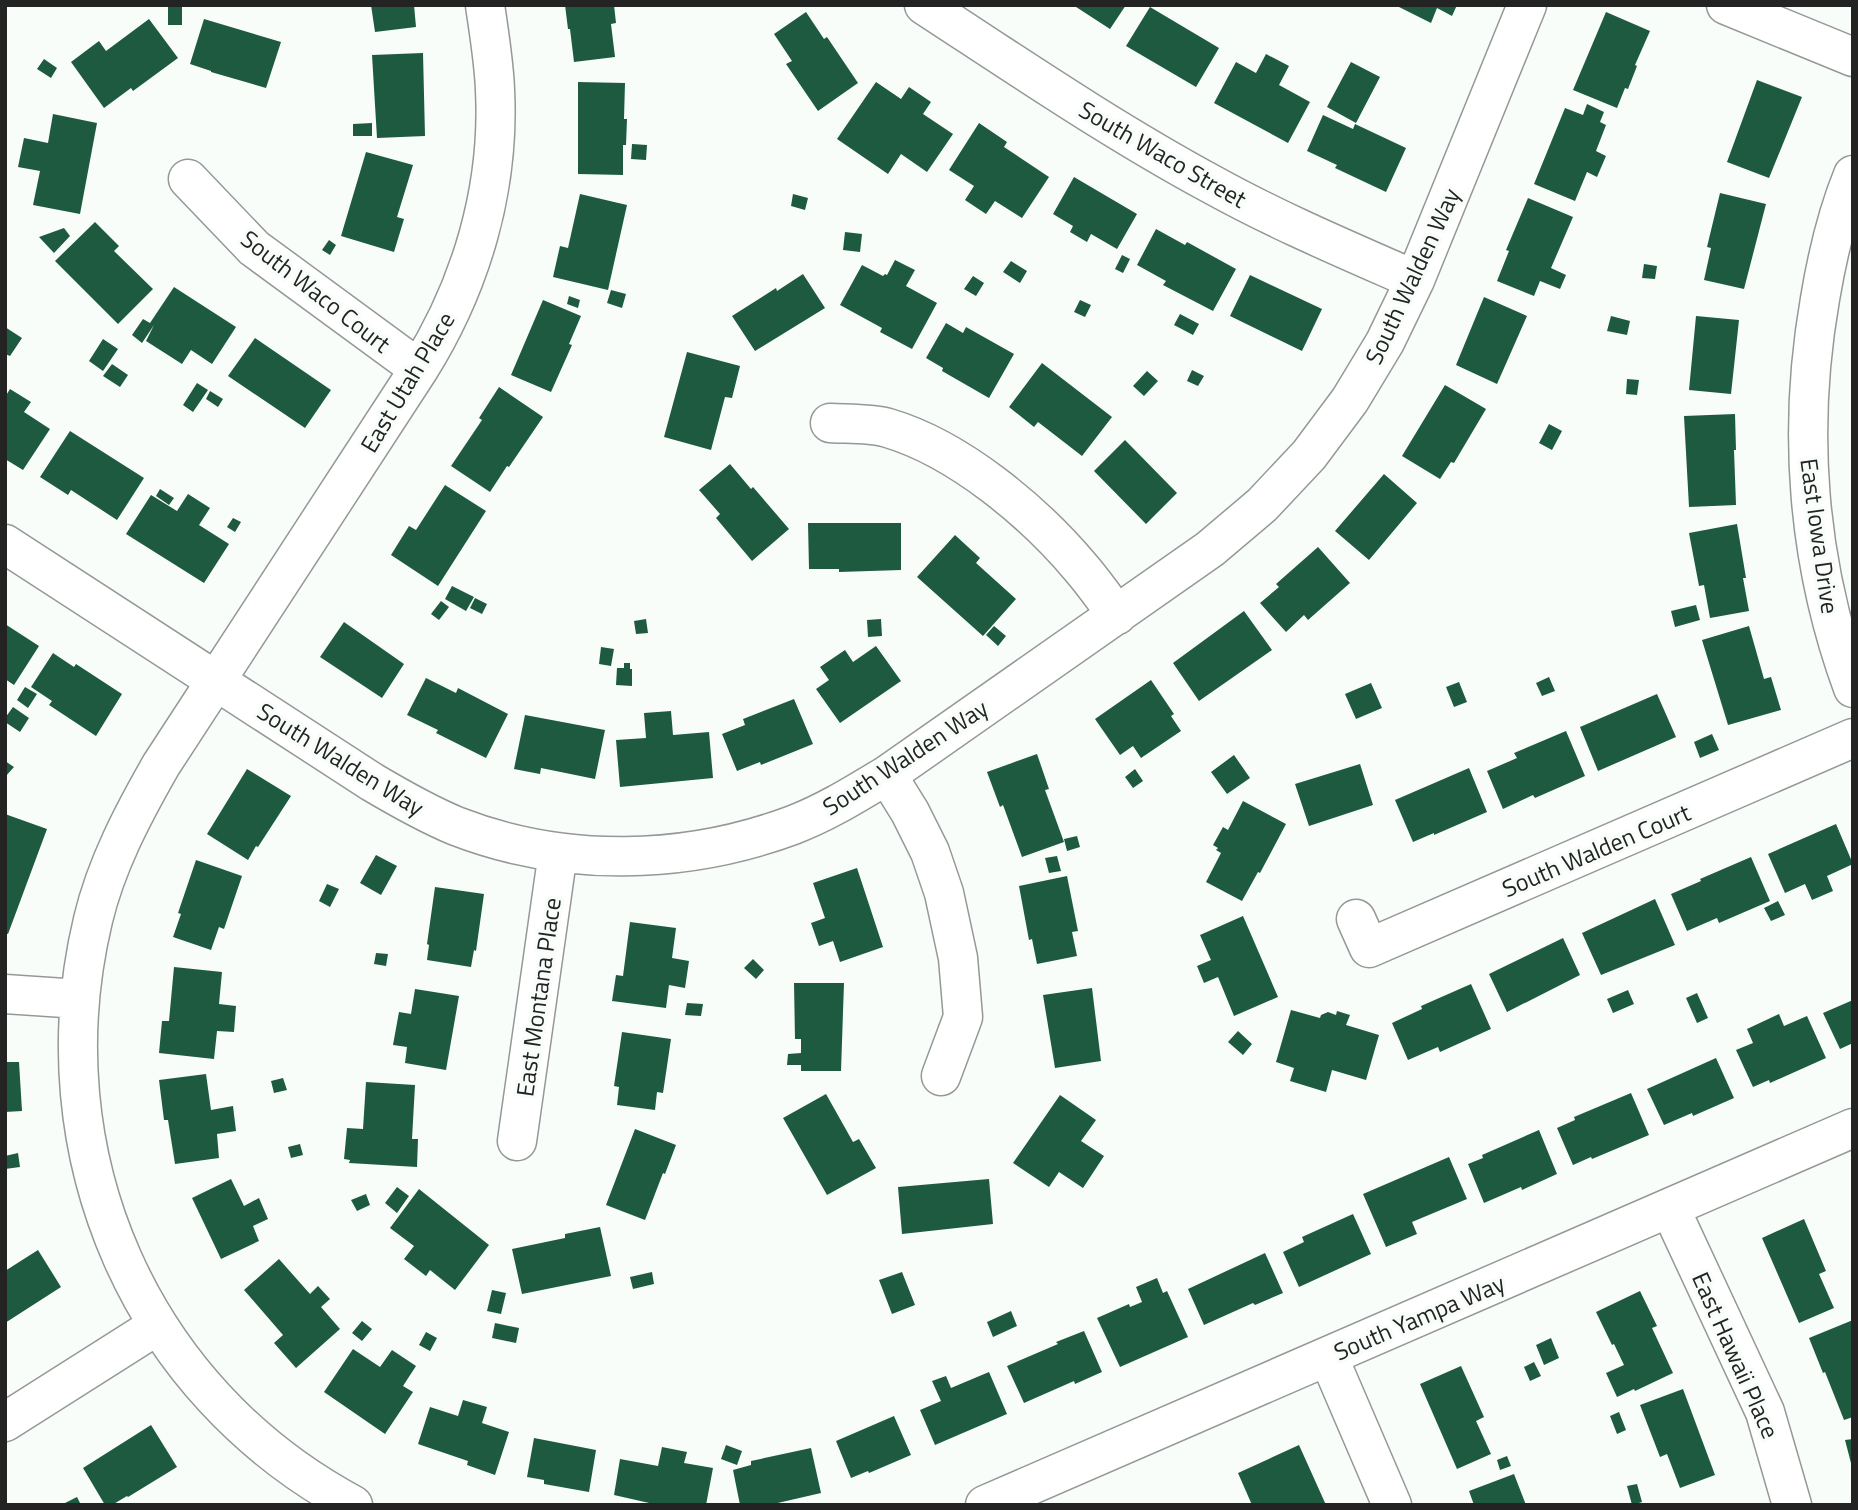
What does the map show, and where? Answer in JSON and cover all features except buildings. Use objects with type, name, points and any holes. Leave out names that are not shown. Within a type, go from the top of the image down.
[{"type":"street","name":"East Utah Place","points":[[216,681],[419,369],[455,304],[472,258],[490,187],[495,138],[495,89],[485,5]]},
{"type":"street","name":"South Waco Street","points":[[924,5],[1118,131],[1214,186],[1313,235],[1415,280]]},
{"type":"street","name":"South Walden Way","points":[[5,544],[372,782],[413,806],[457,826],[503,841],[558,852],[631,857],[679,854],[750,840],[796,824],[839,804],[887,775],[1210,549],[1262,505],[1309,455],[1350,400],[1385,342],[1415,280],[1527,5]]},
{"type":"street","points":[[1726,5],[1853,57]]},
{"type":"street","name":"East Iowa Drive","points":[[1853,175],[1826,261],[1813,338],[1807,417],[1809,495],[1820,573],[1838,649],[1853,688]]},
{"type":"street","name":"South Waco Court","points":[[188,179],[254,248],[419,369]]},
{"type":"street","points":[[830,423],[886,427],[936,447],[948,455],[994,486],[1040,524],[1081,568],[1117,615]]},
{"type":"street","points":[[216,681],[161,765],[131,818],[109,868],[93,920],[79,999],[77,1054],[80,1108],[89,1161],[104,1214],[124,1264],[158,1325],[204,1387],[242,1426],[283,1461],[328,1492],[353,1505]]},
{"type":"street","name":"South Walden Court","points":[[1356,919],[1369,948],[1853,738]]},
{"type":"street","points":[[887,775],[930,852],[944,893],[958,958],[963,1017],[941,1076]]},
{"type":"street","name":"East Montana Place","points":[[517,1141],[558,852]]},
{"type":"street","points":[[5,994],[79,999]]},
{"type":"street","name":"South Yampa Way","points":[[985,1505],[1853,1128]]},
{"type":"street","name":"East Hawaii Place","points":[[1670,1208],[1765,1412],[1792,1505]]},
{"type":"street","points":[[5,1422],[158,1325]]},
{"type":"street","points":[[1328,1356],[1392,1505]]}]
